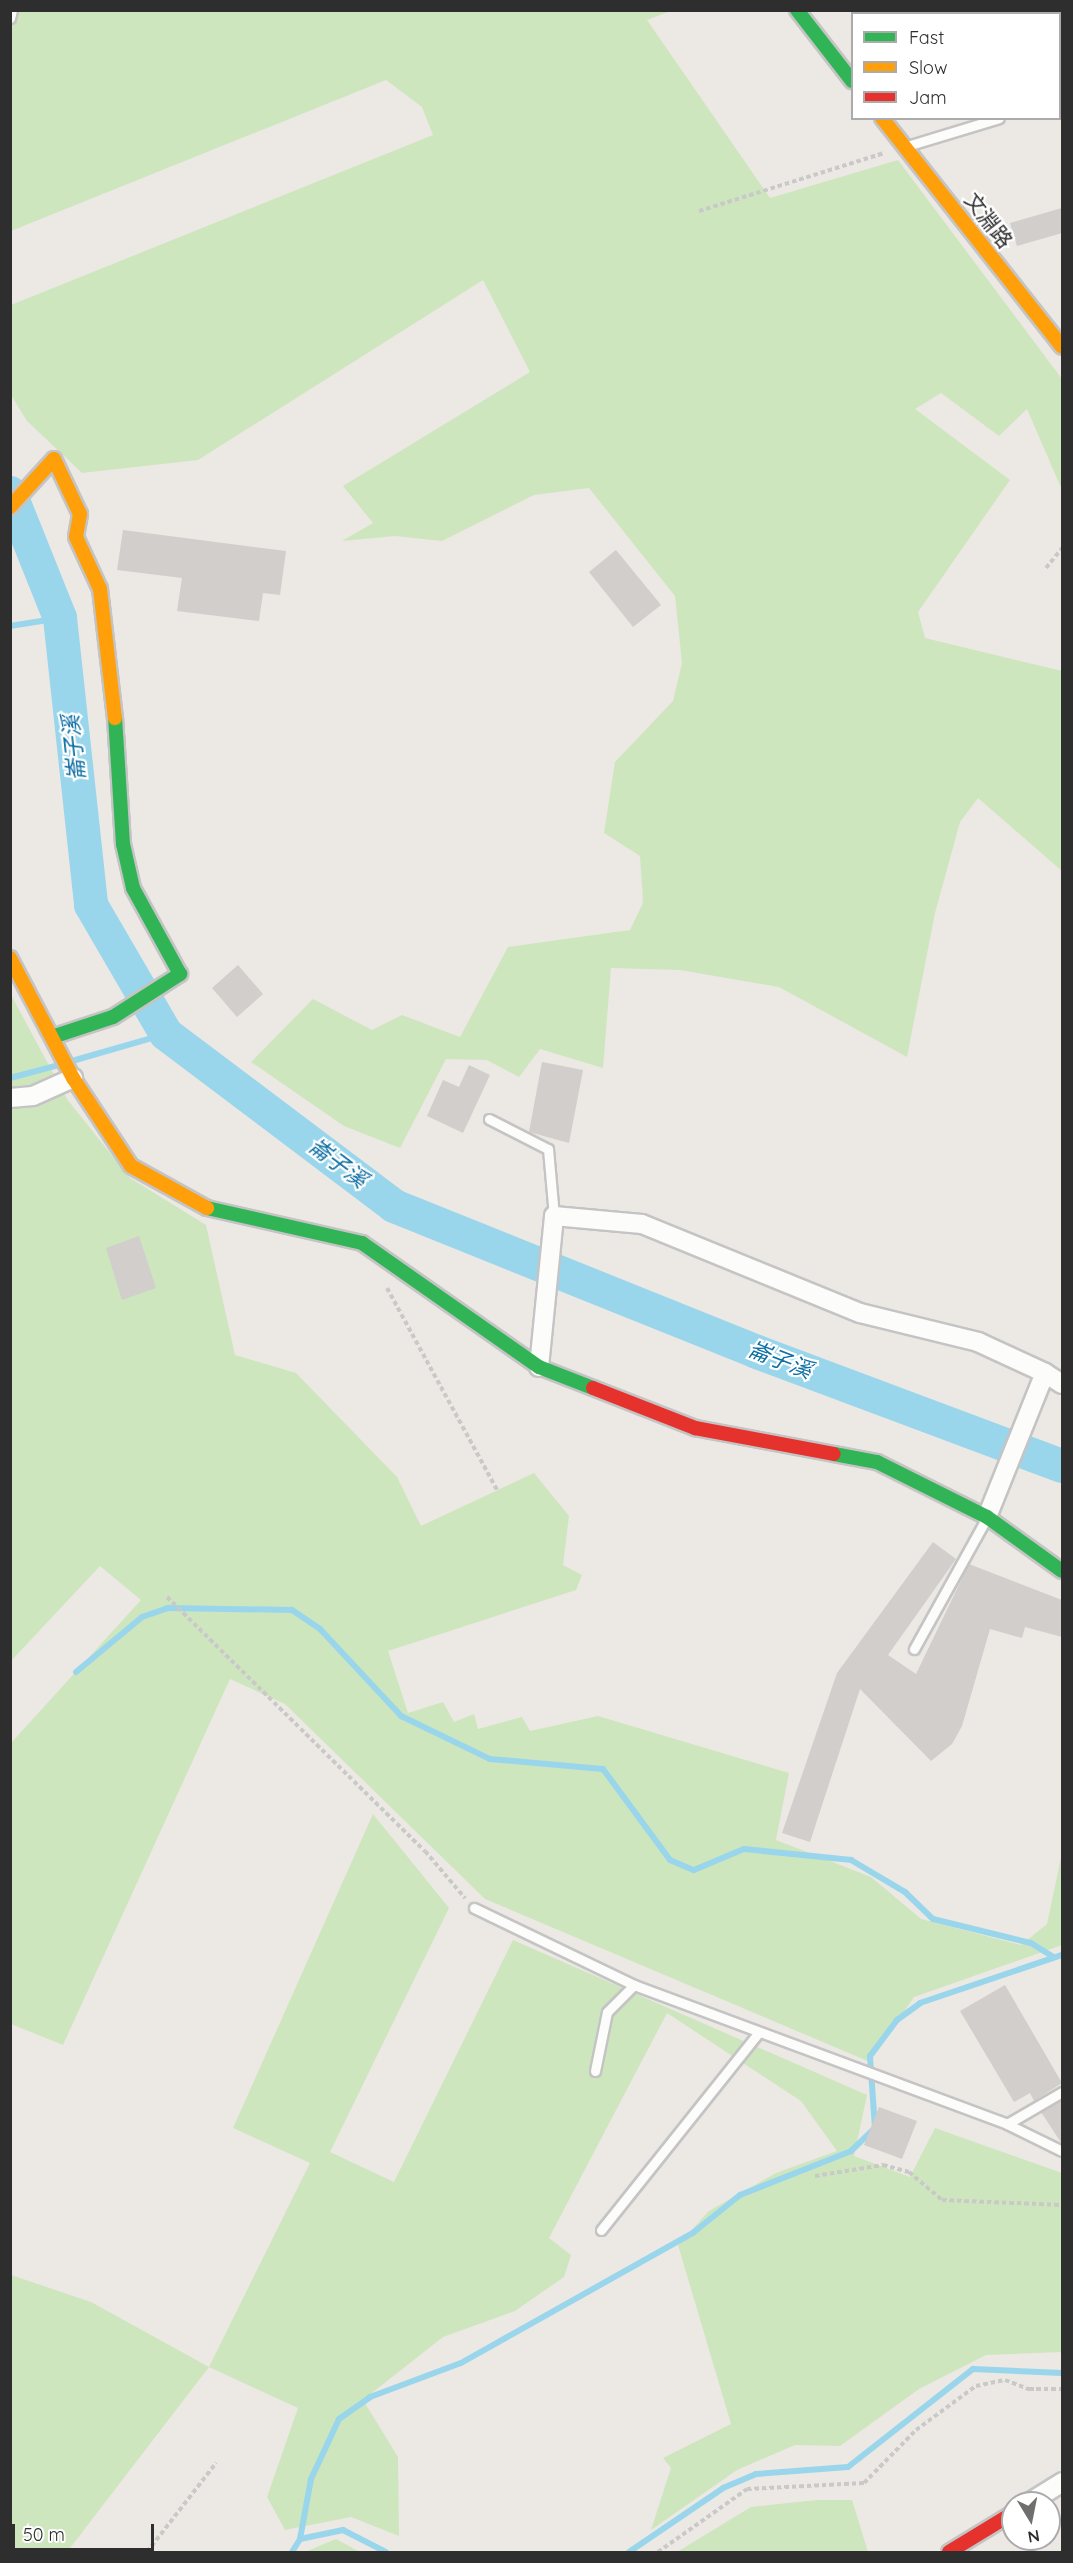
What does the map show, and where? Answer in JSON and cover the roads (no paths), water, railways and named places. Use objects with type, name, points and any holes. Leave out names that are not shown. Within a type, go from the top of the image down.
[{"type":"street","points":[[797,10],[851,80]]},
{"type":"street","name":"文淵路","points":[[884,120],[1062,347]]},
{"type":"street","points":[[10,507],[54,459],[80,514],[76,537],[100,589],[111,663],[123,844],[134,888],[180,974],[113,1017],[52,1037]]},
{"type":"street","points":[[10,958],[73,1078],[131,1166],[219,1214],[362,1243],[539,1367],[695,1428],[877,1462],[987,1517],[1062,1571]]},
{"type":"street","points":[[10,1098],[33,1096],[73,1078]]},
{"type":"street","points":[[539,1367],[554,1216],[642,1224],[849,1309],[978,1342],[1045,1373],[1062,1384]]},
{"type":"street","points":[[987,1517],[1045,1373]]},
{"type":"street","points":[[1048,2491],[1062,2482]]},
{"type":"street","points":[[949,2553],[1001,2520]]},
{"type":"lane","points":[[10,18],[12,10]]},
{"type":"lane","points":[[905,147],[993,120]]},
{"type":"lane","points":[[489,1119],[548,1149],[554,1216]]},
{"type":"lane","points":[[914,1649],[987,1517]]},
{"type":"lane","points":[[474,1908],[634,1985],[1007,2124],[1062,2151]]},
{"type":"lane","points":[[595,2071],[607,2012],[634,1985]]},
{"type":"lane","points":[[601,2230],[759,2032]]},
{"type":"lane","points":[[1007,2124],[1062,2092]]},
{"type":"waterway","name":"崙子溪","points":[[10,493],[60,618],[91,905],[166,1034],[394,1206],[757,1352],[1062,1466]]},
{"type":"waterway","points":[[10,626],[60,618]]},
{"type":"waterway","points":[[72,1061],[166,1034]]},
{"type":"waterway","points":[[10,1078],[59,1065]]},
{"type":"waterway","points":[[76,1672],[142,1617],[168,1608],[292,1610],[320,1629],[401,1716],[490,1759],[603,1769],[670,1860],[694,1870],[744,1849],[851,1860],[905,1892],[933,1919],[1031,1943],[1053,1957]]},
{"type":"waterway","points":[[300,2539],[311,2479],[339,2419],[370,2397],[461,2363],[694,2232],[740,2195],[851,2151],[875,2128],[870,2056],[897,2020],[920,2003],[1062,1955]]},
{"type":"waterway","points":[[629,2552],[723,2488],[756,2474],[848,2467],[973,2369],[1062,2373]]},
{"type":"waterway","points":[[292,2552],[300,2539],[343,2530],[386,2552]]}]
